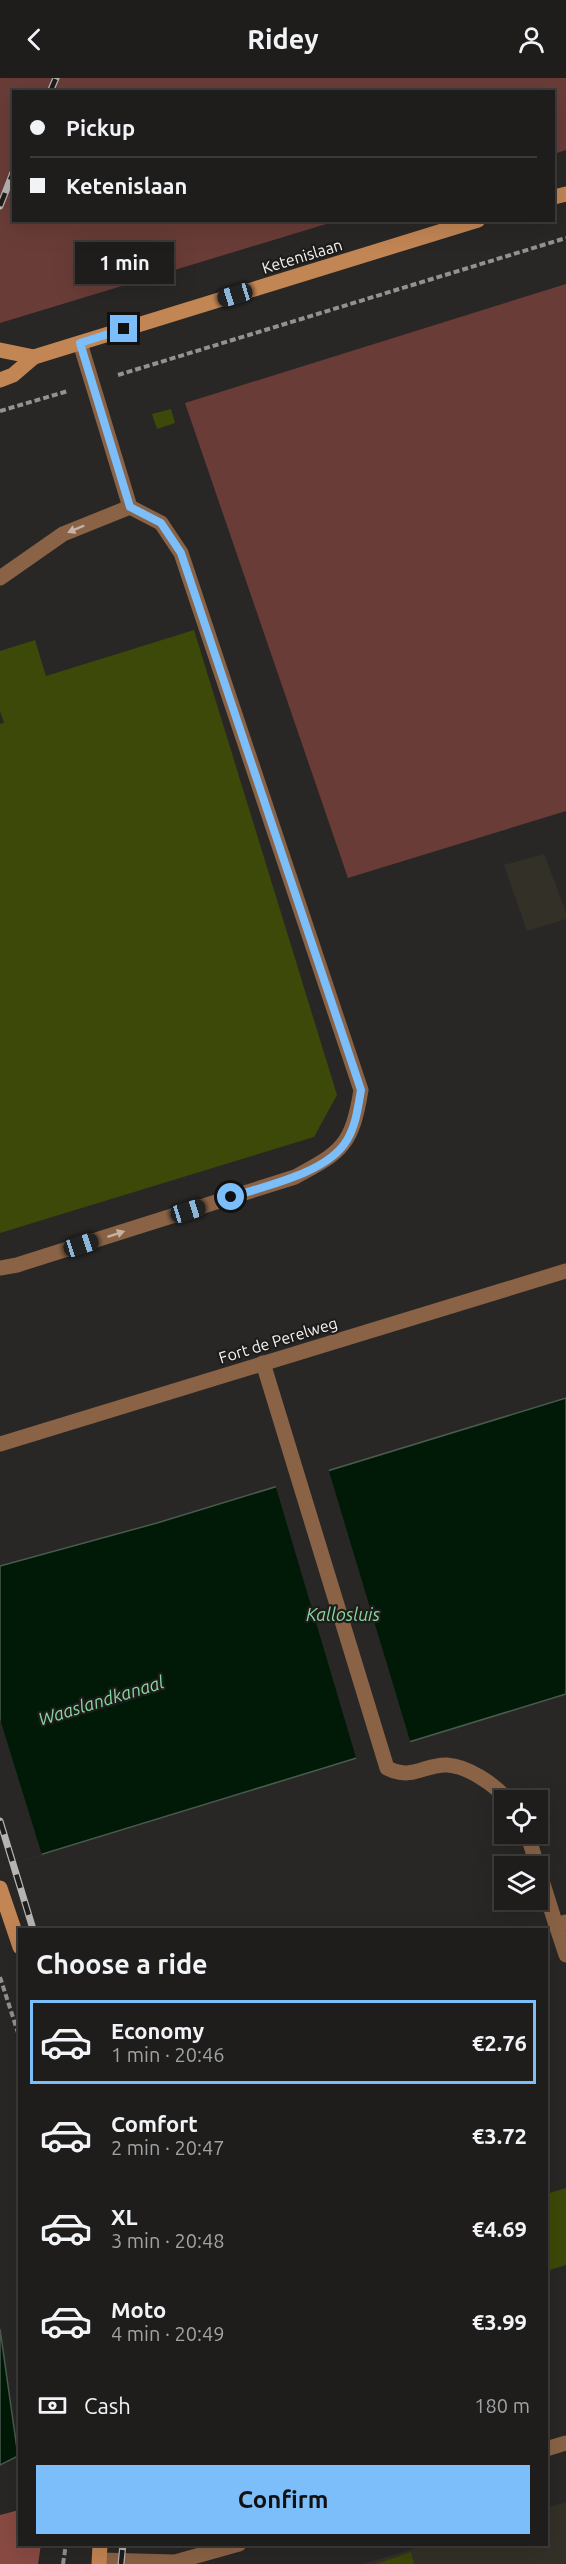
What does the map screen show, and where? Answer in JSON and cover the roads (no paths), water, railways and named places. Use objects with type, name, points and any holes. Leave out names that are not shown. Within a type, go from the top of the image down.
[{"type":"main road","name":"Ketenislaan","points":[[0,380],[13,375],[34,357],[472,222]]},
{"type":"main road","name":"Ketenislaan","points":[[0,350],[34,357]]},
{"type":"main road","points":[[0,1888],[18,1941]]},
{"type":"main road","points":[[100,2546],[100,2562]]},
{"type":"street","points":[[0,1268],[17,1265],[295,1177],[327,1161],[347,1142],[361,1090],[181,553],[161,523],[130,507],[80,343]]},
{"type":"street","points":[[0,578],[63,534],[130,507]]},
{"type":"street","name":"Fort de Perelweg","points":[[0,1444],[566,1271]]},
{"type":"street","points":[[263,1363],[387,1768],[398,1773],[419,1772],[447,1765],[476,1774],[500,1790]]},
{"type":"street","points":[[531,1844],[561,1923],[566,1954]]},
{"type":"street","points":[[548,2448],[566,2443]]},
{"type":"street","points":[[100,2562],[175,2562],[232,2546]]},
{"type":"water","name":"Kallosluis","points":[[566,1398],[566,1694],[0,1867],[0,1566],[157,1523]]},
{"type":"water","points":[[0,2329],[18,2456],[0,2465]]},
{"type":"railway","points":[[51,90],[56,78]]},
{"type":"railway","points":[[0,206],[12,175]]},
{"type":"railway","points":[[0,1821],[33,1928]]},
{"type":"railway","points":[[121,2564],[123,2546]]},
{"type":"water label","name":"Waaslandkanaal","points":[[101,1700]]}]
